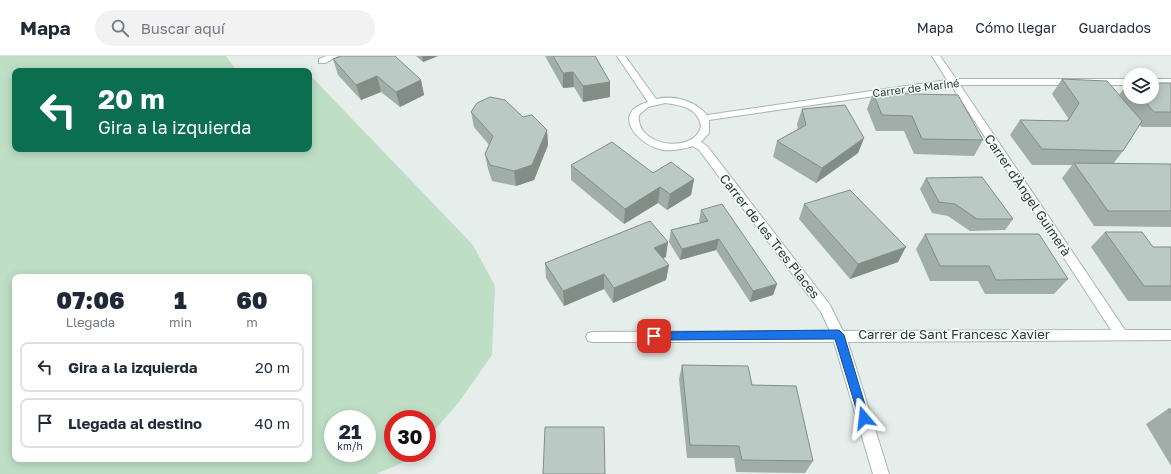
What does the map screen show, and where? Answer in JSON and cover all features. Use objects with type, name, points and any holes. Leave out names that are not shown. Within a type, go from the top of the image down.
[{"type":"street","points":[[322,60],[334,56]]},
{"type":"street","points":[[621,56],[653,102]]},
{"type":"street","name":"Carrer d'Àngel Guimerà","points":[[936,56],[951,82],[1121,334]]},
{"type":"street","name":"Carrer de Mariné","points":[[705,118],[951,82],[1123,82]]},
{"type":"street","points":[[1159,82],[1171,82]]},
{"type":"street","points":[[678,101],[699,111],[705,118],[707,127],[703,135],[694,142],[680,146],[664,146],[649,142],[637,134],[632,124],[634,115],[641,107],[653,102],[678,101]]},
{"type":"street","name":"Carrer de les Tres Places","points":[[694,142],[702,148],[826,309],[839,335],[881,474]]},
{"type":"street","name":"Carrer de Sant Francesc Xavier","points":[[593,337],[1171,335]]},
{"type":"green space","points":[[0,56],[226,56],[235,68],[12,68],[12,152],[312,152],[312,77],[473,245],[495,286],[492,355],[459,402],[436,429],[436,410],[384,410],[384,462],[404,462],[376,474],[0,474]]},
{"type":"building","points":[[342,56],[395,56],[421,80],[396,92],[377,76],[356,85],[333,59]]},
{"type":"building","points":[[553,56],[595,56],[610,82],[583,86],[573,72],[563,73]]},
{"type":"building","points":[[1062,79],[1107,81],[1123,99],[1123,104],[1127,104],[1142,121],[1123,151],[1042,149],[1020,120],[1068,121],[1079,103]]},
{"type":"building","points":[[1159,83],[1171,83],[1171,112],[1154,112],[1147,104],[1159,104]]},
{"type":"building","points":[[873,93],[958,95],[983,140],[922,139],[912,116],[882,115]]},
{"type":"building","points":[[490,97],[505,100],[523,117],[532,115],[547,130],[532,165],[514,171],[490,165],[485,154],[493,136],[471,112],[477,103]]},
{"type":"building","points":[[845,105],[864,138],[822,168],[777,141],[806,125],[802,109]]},
{"type":"building","points":[[612,142],[653,173],[671,162],[694,179],[670,194],[660,187],[625,209],[571,165]]},
{"type":"building","points":[[1074,163],[1171,164],[1171,211],[1108,211]]},
{"type":"building","points":[[982,177],[1013,219],[977,219],[955,204],[939,202],[926,178]]},
{"type":"building","points":[[850,190],[906,247],[858,264],[804,204]]},
{"type":"building","points":[[722,204],[777,284],[753,291],[719,239],[682,249],[671,230],[708,221],[701,210]]},
{"type":"building","points":[[650,221],[668,242],[654,248],[669,265],[614,288],[604,274],[563,291],[545,263]]},
{"type":"building","points":[[1105,232],[1142,232],[1153,247],[1171,247],[1171,286],[1144,286]]},
{"type":"building","points":[[925,234],[1039,234],[1068,279],[996,280],[989,266],[940,266]]},
{"type":"building","points":[[682,365],[748,366],[752,385],[796,386],[813,461],[742,460],[739,446],[690,445]]},
{"type":"building","points":[[545,427],[604,427],[605,474],[543,474]]},
{"type":"route","points":[[654,336],[839,335],[864,418]]}]
